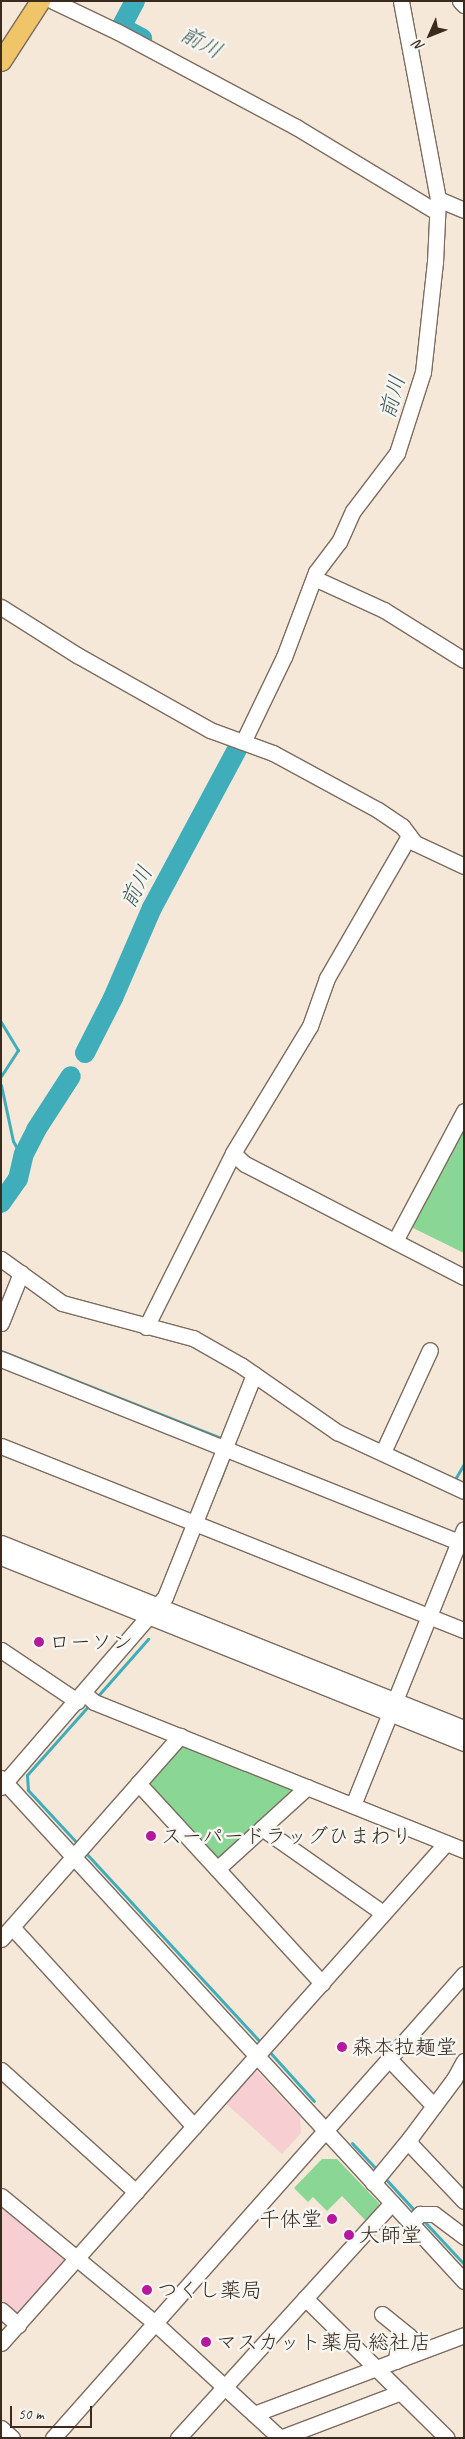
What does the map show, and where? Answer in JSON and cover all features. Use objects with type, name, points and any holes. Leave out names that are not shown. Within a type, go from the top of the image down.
[{"type":"main road","points":[[1,60],[39,3]]},
{"type":"street","points":[[244,740],[284,657],[314,578],[338,542],[352,511],[397,453],[423,372],[435,262],[437,205],[401,1]]},
{"type":"street","points":[[460,1],[464,5]]},
{"type":"street","points":[[39,3],[118,32],[437,205],[464,210]]},
{"type":"street","points":[[314,578],[384,610],[464,660]]},
{"type":"street","points":[[1,607],[77,655],[210,730],[236,742],[244,740],[378,810],[395,821],[415,843],[464,866]]},
{"type":"street","points":[[147,1323],[233,1153],[310,1026],[327,978],[409,836]]},
{"type":"street","points":[[395,1242],[464,1111]]},
{"type":"street","points":[[233,1153],[245,1164],[464,1276]]},
{"type":"street","points":[[1,1259],[62,1303],[147,1323],[194,1338],[254,1374],[338,1432],[384,1448],[464,1491]]},
{"type":"street","points":[[1,1324],[21,1273]]},
{"type":"street","points":[[384,1448],[430,1350]]},
{"type":"street","points":[[1,1359],[225,1448],[462,1535],[353,1805]]},
{"type":"street","points":[[254,1374],[198,1525],[165,1597],[86,1699],[3,1783],[79,1851],[262,2050],[326,2130],[378,2176],[392,2202],[416,2218],[464,2281]]},
{"type":"street","points":[[1,1446],[464,1630]]},
{"type":"street","points":[[1,1543],[154,1611]]},
{"type":"street","points":[[1,1557],[154,1611],[393,1706],[464,1728]]},
{"type":"street","points":[[1,1650],[86,1699],[464,1850]]},
{"type":"street","points":[[393,1706],[464,1742]]},
{"type":"street","points":[[1,1939],[180,1736]]},
{"type":"street","points":[[138,1783],[322,1983]]},
{"type":"street","points":[[217,1869],[307,1787]]},
{"type":"street","points":[[262,1828],[384,1913]]},
{"type":"street","points":[[1,2343],[446,1842]]},
{"type":"street","points":[[12,1927],[194,2126]]},
{"type":"street","points":[[53,2438],[464,1974]]},
{"type":"street","points":[[389,2059],[434,2106]]},
{"type":"street","points":[[378,2176],[434,2106],[459,2084],[464,2061]]},
{"type":"street","points":[[1,2070],[136,2192]]},
{"type":"street","points":[[410,2138],[411,2145],[464,2201]]},
{"type":"street","points":[[1,2196],[155,2323],[280,2438],[401,2392]]},
{"type":"street","points":[[178,2438],[392,2202]]},
{"type":"street","points":[[416,2218],[434,2214],[464,2237]]},
{"type":"street","points":[[305,2298],[447,2438]]},
{"type":"street","points":[[1,2310],[18,2324]]},
{"type":"street","points":[[382,2314],[409,2336],[397,2352],[396,2361]]},
{"type":"street","points":[[254,2414],[464,2336]]},
{"type":"street","points":[[1,2428],[12,2438]]},
{"type":"shaded area","points":[[251,2069],[256,2070],[300,2117],[301,2133],[282,2154],[222,2100]]},
{"type":"shaded area","points":[[1,2205],[66,2257],[66,2263],[21,2314],[14,2316],[1,2304]]},
{"type":"green space","points":[[464,1119],[464,1253],[409,1226]]},
{"type":"green space","points":[[178,1744],[296,1788],[216,1861],[147,1787],[146,1780]]},
{"type":"green space","points":[[322,2159],[337,2159],[379,2203],[379,2210],[367,2222],[342,2196],[327,2211],[313,2197],[308,2202],[294,2188]]},
{"type":"waterway","name":"前川","points":[[135,1],[121,27],[142,38]]},
{"type":"waterway","name":"前川","points":[[85,1053],[113,998],[152,908],[239,746]]},
{"type":"waterway","points":[[1,1022],[18,1050],[1,1076]]},
{"type":"waterway","name":"前川","points":[[1,1203],[18,1179],[24,1154],[36,1130],[71,1076]]},
{"type":"waterway","points":[[1,1085],[13,1141],[23,1159]]},
{"type":"waterway","points":[[1,1351],[221,1438]]},
{"type":"waterway","points":[[391,1449],[419,1462]]},
{"type":"waterway","points":[[218,1485],[229,1457]]},
{"type":"waterway","points":[[454,1481],[464,1464]]},
{"type":"waterway","points":[[96,1698],[148,1639]]},
{"type":"waterway","points":[[78,1844],[28,1790],[27,1775],[90,1704]]},
{"type":"waterway","points":[[84,1851],[261,2043]]},
{"type":"waterway","points":[[267,2049],[314,2101]]},
{"type":"waterway","points":[[352,2143],[377,2170]]},
{"type":"waterway","points":[[383,2176],[416,2212]]},
{"type":"waterway","points":[[422,2219],[464,2264]]},
{"type":"place","name":"ローソン","points":[[39,1642]]},
{"type":"place","name":"スーパードラッグひまわり","points":[[151,1836]]},
{"type":"place","name":"森本拉麺堂","points":[[342,2047]]},
{"type":"place","name":"千体堂","points":[[332,2219]]},
{"type":"place","name":"大師堂","points":[[349,2235]]},
{"type":"place","name":"つくし薬局","points":[[147,2290]]},
{"type":"place","name":"マスカット薬局 総社店","points":[[206,2342]]}]
